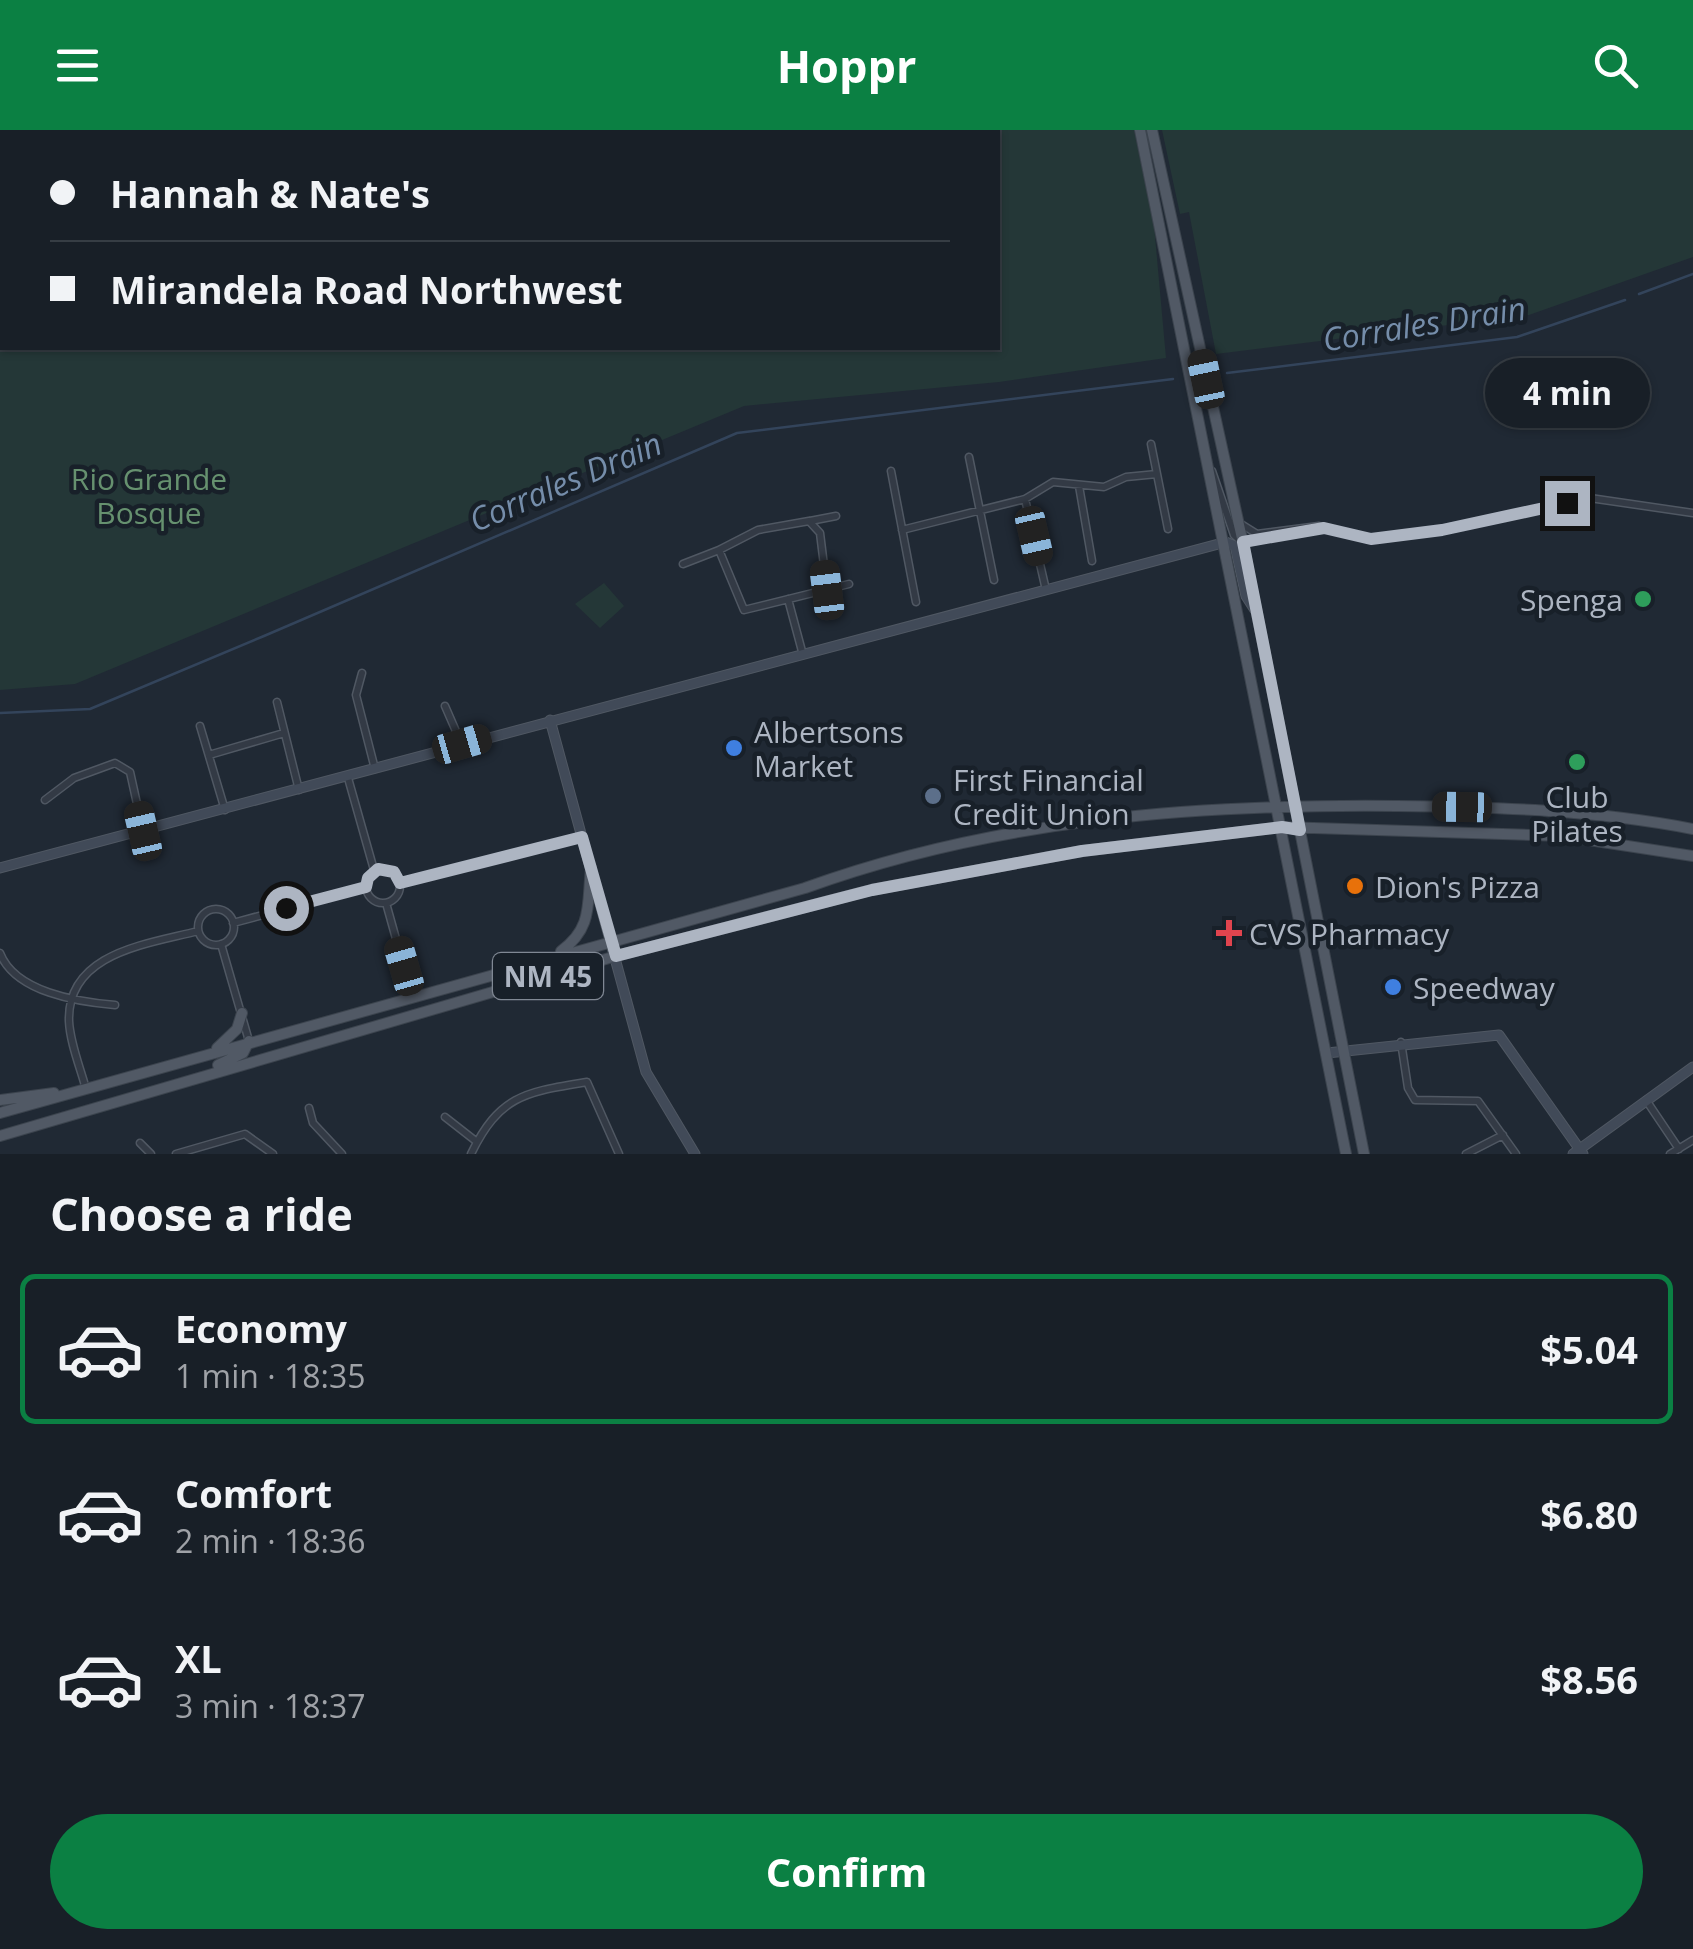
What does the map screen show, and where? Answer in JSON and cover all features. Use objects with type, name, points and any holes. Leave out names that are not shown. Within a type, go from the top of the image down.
[{"type":"main road","points":[[1140,130],[1243,542],[1364,1154]]},
{"type":"main road","points":[[1152,130],[1164,216],[1212,471],[1346,1154]]},
{"type":"main road","name":"NM 45","points":[[0,1113],[805,888],[864,866],[1075,821],[1277,804],[1516,808],[1693,828]]},
{"type":"main road","name":"NM 45","points":[[0,1136],[616,956],[872,890],[1082,851],[1282,827],[1563,836],[1693,856]]},
{"type":"main road","points":[[552,958],[576,941],[588,922],[591,868]]},
{"type":"main road","points":[[210,1053],[237,1029],[242,1013]]},
{"type":"main road","points":[[81,1112],[101,1100],[231,1062],[250,1041]]},
{"type":"main road","points":[[0,1100],[80,1091]]},
{"type":"street","points":[[1150,444],[1168,529]]},
{"type":"street","points":[[969,457],[994,580]]},
{"type":"street","points":[[1212,471],[1234,535],[1243,542],[1324,528]]},
{"type":"street","points":[[891,472],[916,602]]},
{"type":"street","points":[[902,530],[1025,499],[1053,482],[1104,488],[1126,477],[1157,474]]},
{"type":"street","points":[[1080,486],[1092,561]]},
{"type":"street","points":[[1238,522],[1248,532],[1257,534],[1294,526],[1324,528],[1371,539],[1442,530],[1590,498],[1693,512]]},
{"type":"street","points":[[1025,499],[1046,590]]},
{"type":"street","points":[[682,564],[758,530],[836,516]]},
{"type":"street","points":[[809,521],[820,533],[827,590]]},
{"type":"street","points":[[0,868],[1226,542],[1235,546],[1246,596],[1256,612]]},
{"type":"street","points":[[718,550],[744,610],[849,584]]},
{"type":"street","points":[[788,599],[804,654]]},
{"type":"street","points":[[362,673],[356,695],[375,770]]},
{"type":"street","points":[[276,702],[299,790]]},
{"type":"street","points":[[446,706],[462,744]]},
{"type":"street","points":[[550,720],[646,1072],[695,1154]]},
{"type":"street","points":[[200,726],[225,810]]},
{"type":"street","points":[[209,755],[284,733]]},
{"type":"street","points":[[45,800],[74,778],[115,763],[130,772],[143,831]]},
{"type":"street","points":[[348,778],[374,870],[366,887]]},
{"type":"street","points":[[400,883],[582,837]]},
{"type":"street","points":[[366,887],[372,899],[386,903],[398,896],[400,883],[390,870],[374,870]]},
{"type":"street","points":[[233,922],[366,887]]},
{"type":"street","points":[[386,903],[412,996]]},
{"type":"street","points":[[213,909],[225,911],[233,922],[230,938],[220,944],[204,941],[198,931],[203,914],[213,909]]},
{"type":"street","points":[[80,1091],[70,1030],[72,998],[85,975],[111,954],[198,931]]},
{"type":"street","points":[[220,944],[250,1041]]},
{"type":"street","points":[[0,953],[6,966],[23,981],[72,998],[115,1005]]},
{"type":"street","points":[[1327,1053],[1499,1034],[1579,1152],[1693,1066]]},
{"type":"street","points":[[1401,1042],[1408,1088],[1415,1100],[1478,1101],[1516,1154]]},
{"type":"street","points":[[471,1154],[482,1131],[522,1093],[587,1082],[617,1153]]},
{"type":"street","points":[[1646,1100],[1679,1149]]},
{"type":"street","points":[[310,1108],[313,1124],[342,1154]]},
{"type":"street","points":[[445,1117],[477,1142]]},
{"type":"street","points":[[176,1154],[244,1134],[273,1154]]},
{"type":"street","points":[[1466,1154],[1503,1135]]},
{"type":"street","points":[[1670,1154],[1693,1140]]},
{"type":"street","points":[[140,1143],[151,1154]]},
{"type":"green space","name":"Rio Grande Bosque","points":[[1000,130],[1134,130],[1154,225],[1166,358],[999,382],[744,406],[75,684],[0,690],[0,350],[1000,350]]},
{"type":"green space","points":[[1162,130],[1693,130],[1693,257],[1529,315],[1216,354],[1189,212],[1180,214]]},
{"type":"green space","points":[[604,583],[624,606],[600,628],[575,604]]},
{"type":"waterway","name":"Corrales Drain","points":[[1639,294],[1693,274]]},
{"type":"waterway","name":"Corrales Drain","points":[[1227,373],[1517,337],[1625,300]]},
{"type":"waterway","name":"Corrales Drain","points":[[0,713],[90,709],[737,433],[1173,379]]},
{"type":"place","name":"Spenga","points":[[1643,599]]},
{"type":"place","name":"Albertsons Market","points":[[734,748]]},
{"type":"place","name":"Club Pilates","points":[[1577,762]]},
{"type":"place","name":"First Financial Credit Union","points":[[933,796]]},
{"type":"place","name":"Dion's Pizza","points":[[1355,886]]},
{"type":"place","name":"CVS Pharmacy","points":[[1229,933]]},
{"type":"place","name":"Speedway","points":[[1393,987]]},
{"type":"route","points":[[286,908],[366,887],[370,874],[378,869],[394,872],[400,883],[582,837],[616,956],[872,890],[1082,851],[1282,827],[1300,830],[1243,542],[1320,532],[1324,528],[1371,539],[1442,530],[1567,503]]}]
